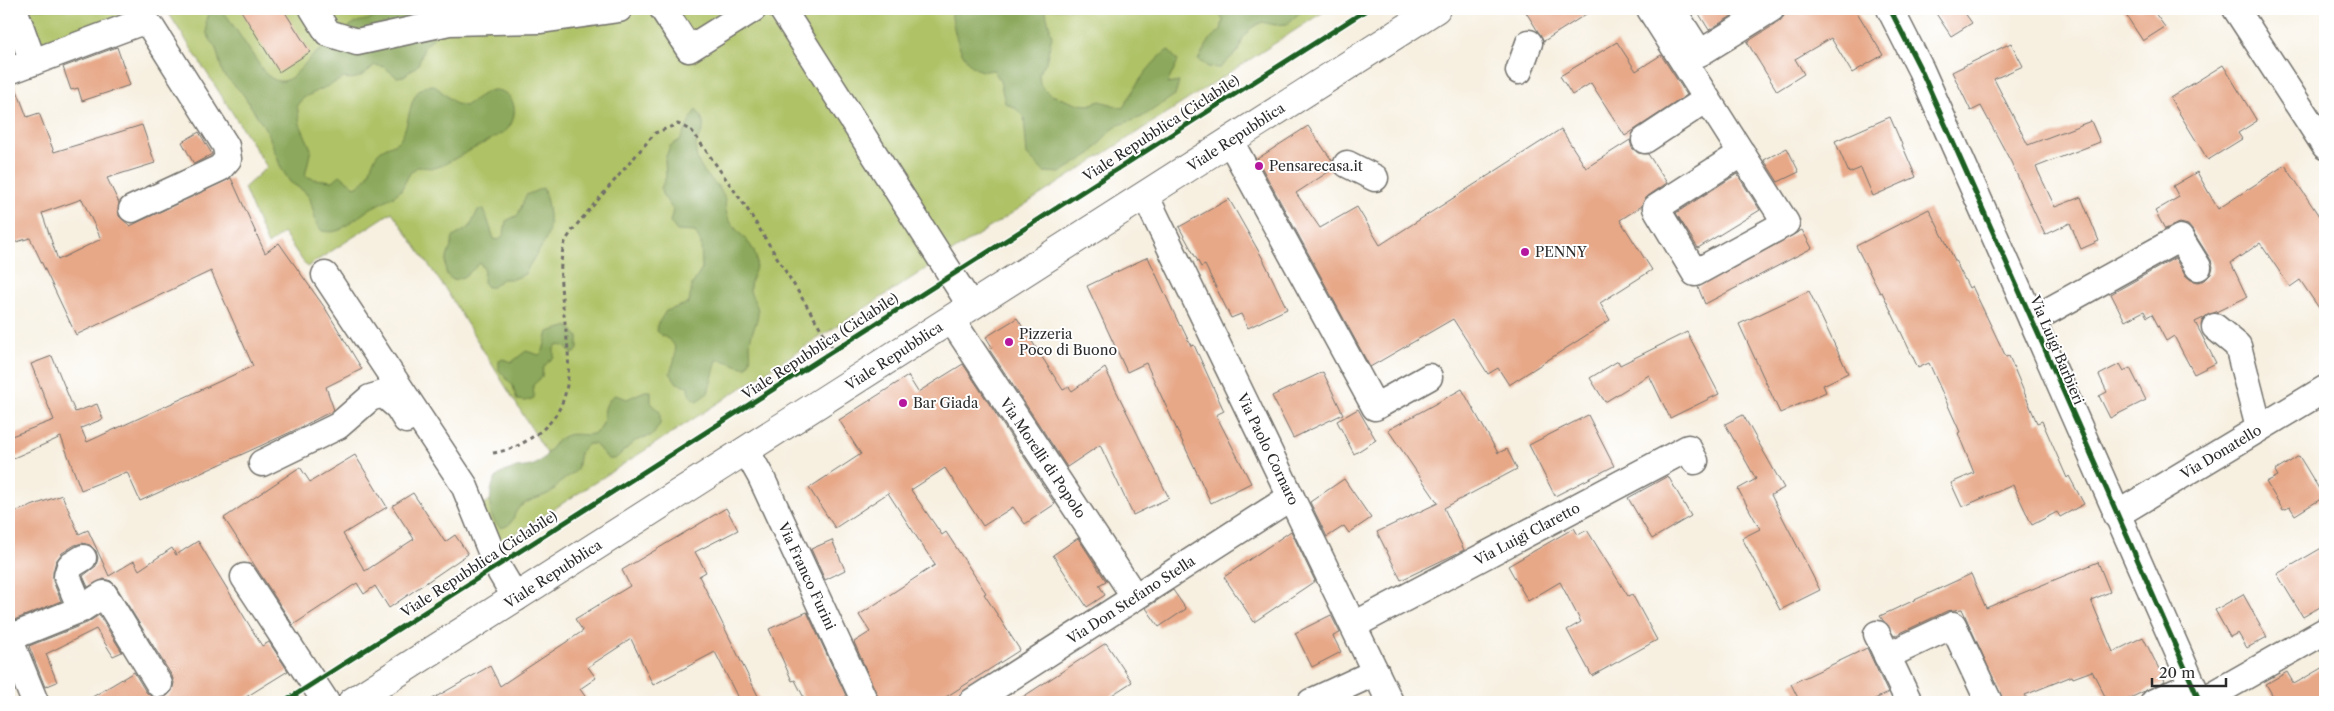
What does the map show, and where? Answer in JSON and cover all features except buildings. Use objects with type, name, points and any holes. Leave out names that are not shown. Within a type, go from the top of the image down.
[{"type":"main road","name":"Viale Repubblica","points":[[352,702],[1230,141],[1424,12]]},
{"type":"street","points":[[14,9],[33,62]]},
{"type":"street","points":[[313,9],[328,33],[357,42],[443,15],[541,20],[619,9]]},
{"type":"street","points":[[663,9],[688,49],[753,9]]},
{"type":"street","name":"Via Morelli di Popolo","points":[[782,9],[961,313],[1135,597]]},
{"type":"street","points":[[1650,9],[1742,153],[1786,223],[1695,273],[1656,208],[1742,153]]},
{"type":"street","points":[[1672,9],[1700,53],[1771,9]]},
{"type":"street","name":"Via Luigi Barbieri","points":[[1890,9],[1921,70],[2197,696]]},
{"type":"street","points":[[2236,9],[2325,146]]},
{"type":"street","points":[[9,71],[141,22],[151,27],[226,146],[228,158],[220,168],[182,188],[132,209]]},
{"type":"street","points":[[1519,71],[1529,43]]},
{"type":"street","points":[[1645,140],[1707,99]]},
{"type":"street","points":[[1230,141],[1375,407],[1429,377]]},
{"type":"street","points":[[1347,164],[1375,178]]},
{"type":"street","name":"Via Paolo Cornaro","points":[[1146,195],[1390,702]]},
{"type":"street","points":[[2032,320],[2180,238],[2198,267]]},
{"type":"street","points":[[325,276],[464,485],[497,566],[516,598]]},
{"type":"street","points":[[2215,327],[2238,346],[2259,428]]},
{"type":"street","name":"Via Donatello","points":[[2116,515],[2325,389]]},
{"type":"street","points":[[262,464],[338,426],[370,398],[383,394],[398,407],[459,503],[479,522]]},
{"type":"street","name":"Via Luigi Claretto","points":[[1354,625],[1688,448],[1695,461]]},
{"type":"street","name":"Via Franco Furini","points":[[746,450],[765,486],[865,702]]},
{"type":"street","name":"Via Don Stefano Stella","points":[[972,702],[1291,497]]},
{"type":"street","points":[[81,608],[67,576],[70,566],[83,558]]},
{"type":"street","points":[[244,577],[326,702]]},
{"type":"street","points":[[35,702],[9,638],[81,608],[107,592],[159,684]]},
{"type":"street","points":[[1910,702],[1882,645],[1954,625],[1989,702]]},
{"type":"street","points":[[2154,702],[2197,696],[2325,631]]},
{"type":"street","points":[[1311,702],[1376,672]]},
{"type":"path","points":[[493,453],[512,450],[548,426],[559,411],[568,390],[562,265],[564,243],[574,228],[655,133],[678,124],[692,131],[746,208],[834,350]]},
{"type":"green space","points":[[28,9],[158,9],[128,16],[42,48]]},
{"type":"green space","points":[[166,9],[1328,9],[495,547],[478,508],[551,460],[446,290],[392,212],[307,267],[283,233],[268,245],[244,188],[267,167]]},
{"type":"green space","points":[[388,9],[459,9],[424,48],[418,65],[404,76],[397,77],[384,67],[375,65],[361,76],[349,79],[344,78],[303,98],[297,105],[300,124],[311,149],[305,176],[333,181],[340,175],[355,187],[361,183],[368,176],[372,163],[378,153],[400,139],[407,123],[414,97],[425,87],[434,85],[456,104],[465,106],[488,91],[504,92],[513,102],[514,115],[512,122],[503,133],[443,165],[435,168],[417,167],[410,173],[401,190],[394,196],[371,208],[340,230],[332,232],[322,231],[317,225],[310,199],[305,192],[290,182],[281,168],[268,133],[243,94],[223,74],[216,49],[207,34],[206,19],[211,12],[219,11],[227,16],[264,72],[273,79],[280,81],[287,80],[293,76],[319,51],[336,45],[350,26],[378,16]]},
{"type":"green space","points":[[951,9],[1045,9],[1052,36],[1046,62],[1039,73],[1040,85],[1049,94],[1076,104],[1089,105],[1100,101],[1123,108],[1142,76],[1168,50],[1178,61],[1167,84],[1179,82],[1175,95],[1142,117],[1119,125],[1109,132],[1092,153],[1060,173],[1044,172],[1027,155],[1024,117],[1015,108],[1005,103],[1000,81],[994,70],[983,71],[974,67],[963,53],[953,25]]},
{"type":"green space","points":[[1216,9],[1304,9],[1287,24],[1275,25],[1262,22],[1251,28],[1243,38],[1239,50],[1220,68],[1208,67],[1198,60],[1211,38],[1221,30],[1223,20]]},
{"type":"green space","points":[[696,109],[703,124],[703,130],[696,144],[700,166],[723,194],[727,214],[731,222],[751,246],[756,257],[757,261],[750,290],[758,312],[751,337],[751,356],[747,367],[717,360],[708,393],[697,401],[690,395],[688,386],[677,383],[670,373],[675,354],[674,346],[672,342],[657,331],[657,325],[666,311],[689,303],[692,285],[702,269],[701,243],[695,232],[677,231],[670,222],[673,210],[662,194],[661,188],[666,177],[665,159],[670,146],[680,140]]},
{"type":"green space","points":[[543,188],[547,200],[549,229],[545,241],[525,274],[514,279],[502,279],[493,287],[487,287],[483,282],[484,269],[480,263],[460,278],[455,279],[447,275],[446,262],[453,237],[470,227],[478,210],[484,209],[494,239],[499,240],[504,234],[506,221],[518,215],[526,195]]},
{"type":"green space","points":[[569,326],[578,337],[578,349],[575,353],[571,353],[564,346],[556,345],[554,357],[544,368],[542,377],[533,385],[534,398],[526,401],[517,400],[513,386],[499,370],[499,361],[503,359],[512,362],[526,351],[539,355],[543,351],[548,332]]},
{"type":"green space","points":[[645,391],[651,391],[651,404],[660,412],[660,424],[653,435],[635,441],[615,459],[608,459],[595,444],[588,444],[580,452],[577,470],[557,485],[554,490],[521,506],[512,521],[506,526],[501,528],[496,524],[490,506],[492,485],[498,476],[509,470],[536,464],[544,458],[556,442],[565,436],[573,434],[586,435],[598,431],[603,423],[607,404],[615,395],[627,399]]},
{"type":"cycle path","name":"Viale Repubblica (Ciclabile)","points":[[284,702],[1368,9]]},
{"type":"cycle path","points":[[1890,9],[1921,70],[2200,702]]},
{"type":"place","name":"Pensarecasa.it","points":[[1259,166]]},
{"type":"place","name":"PENNY","points":[[1525,252]]},
{"type":"place","name":"Pizzeria Poco di Buono","points":[[1009,342]]},
{"type":"place","name":"Bar Giada","points":[[903,403]]}]
